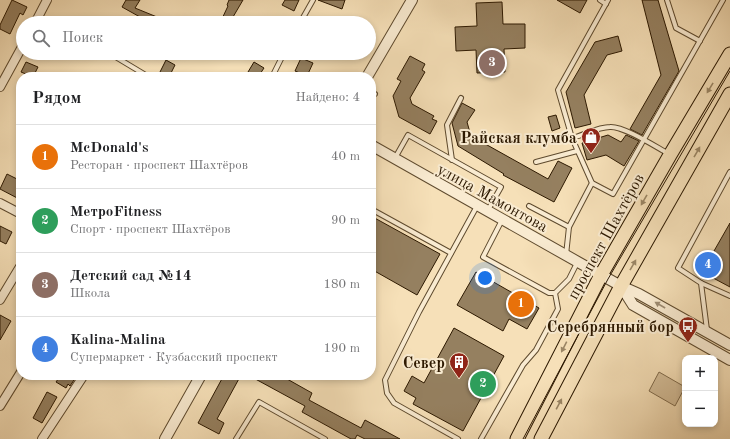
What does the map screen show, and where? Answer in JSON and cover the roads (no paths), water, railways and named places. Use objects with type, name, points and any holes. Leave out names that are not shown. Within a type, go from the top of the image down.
[{"type":"main road","name":"проспект Шахтёров","points":[[517,439],[601,275],[730,54]]},
{"type":"main road","points":[[541,439],[621,286],[730,94]]},
{"type":"street","points":[[39,16],[47,0]]},
{"type":"street","points":[[370,72],[412,0]]},
{"type":"street","points":[[0,87],[16,58]]},
{"type":"street","name":"улица Мамонтова","points":[[376,148],[502,220],[730,345]]},
{"type":"street","points":[[0,203],[16,211]]},
{"type":"street","points":[[0,300],[16,273]]},
{"type":"street","points":[[621,286],[633,305],[730,360]]},
{"type":"street","points":[[0,406],[16,380]]},
{"type":"street","points":[[42,439],[81,380]]},
{"type":"street","points":[[167,438],[198,380]]},
{"type":"lane","points":[[304,16],[313,0]]},
{"type":"lane","points":[[600,0],[607,2],[558,90],[572,138],[592,183],[613,194],[723,0]]},
{"type":"lane","points":[[667,0],[676,28],[700,41]]},
{"type":"lane","points":[[121,60],[141,72]]},
{"type":"lane","points":[[274,72],[280,60]]},
{"type":"lane","points":[[452,160],[447,125],[461,98]]},
{"type":"lane","points":[[572,138],[616,126],[670,155]]},
{"type":"lane","points":[[394,159],[408,136],[501,187],[488,211]]},
{"type":"lane","points":[[536,162],[578,152]]},
{"type":"lane","points":[[730,172],[678,268],[701,283],[730,296]]},
{"type":"lane","points":[[566,255],[570,227],[592,183]]},
{"type":"lane","points":[[458,439],[394,403],[387,393],[385,380],[419,312],[477,206]]},
{"type":"lane","points":[[529,206],[570,227]]},
{"type":"lane","points":[[376,212],[452,253]]},
{"type":"lane","points":[[502,220],[483,257],[549,293],[555,293],[569,279],[578,262]]},
{"type":"lane","points":[[701,283],[707,332]]},
{"type":"lane","points":[[481,439],[523,365],[536,350],[558,309],[555,293]]},
{"type":"lane","points":[[236,439],[259,402],[325,439]]},
{"type":"tram line","points":[[523,439],[608,279],[730,71]]},
{"type":"place","name":"Детский сад №14","points":[[492,63]]},
{"type":"place","name":"Райская клумба","points":[[591,154]]},
{"type":"place","name":"Kalina-Malina","points":[[708,265]]},
{"type":"place","name":"McDonald's","points":[[521,304]]},
{"type":"place","name":"Серебрянный бор","points":[[688,343]]},
{"type":"place","name":"Север","points":[[459,379]]},
{"type":"place","name":"МетроFitness","points":[[483,384]]}]
